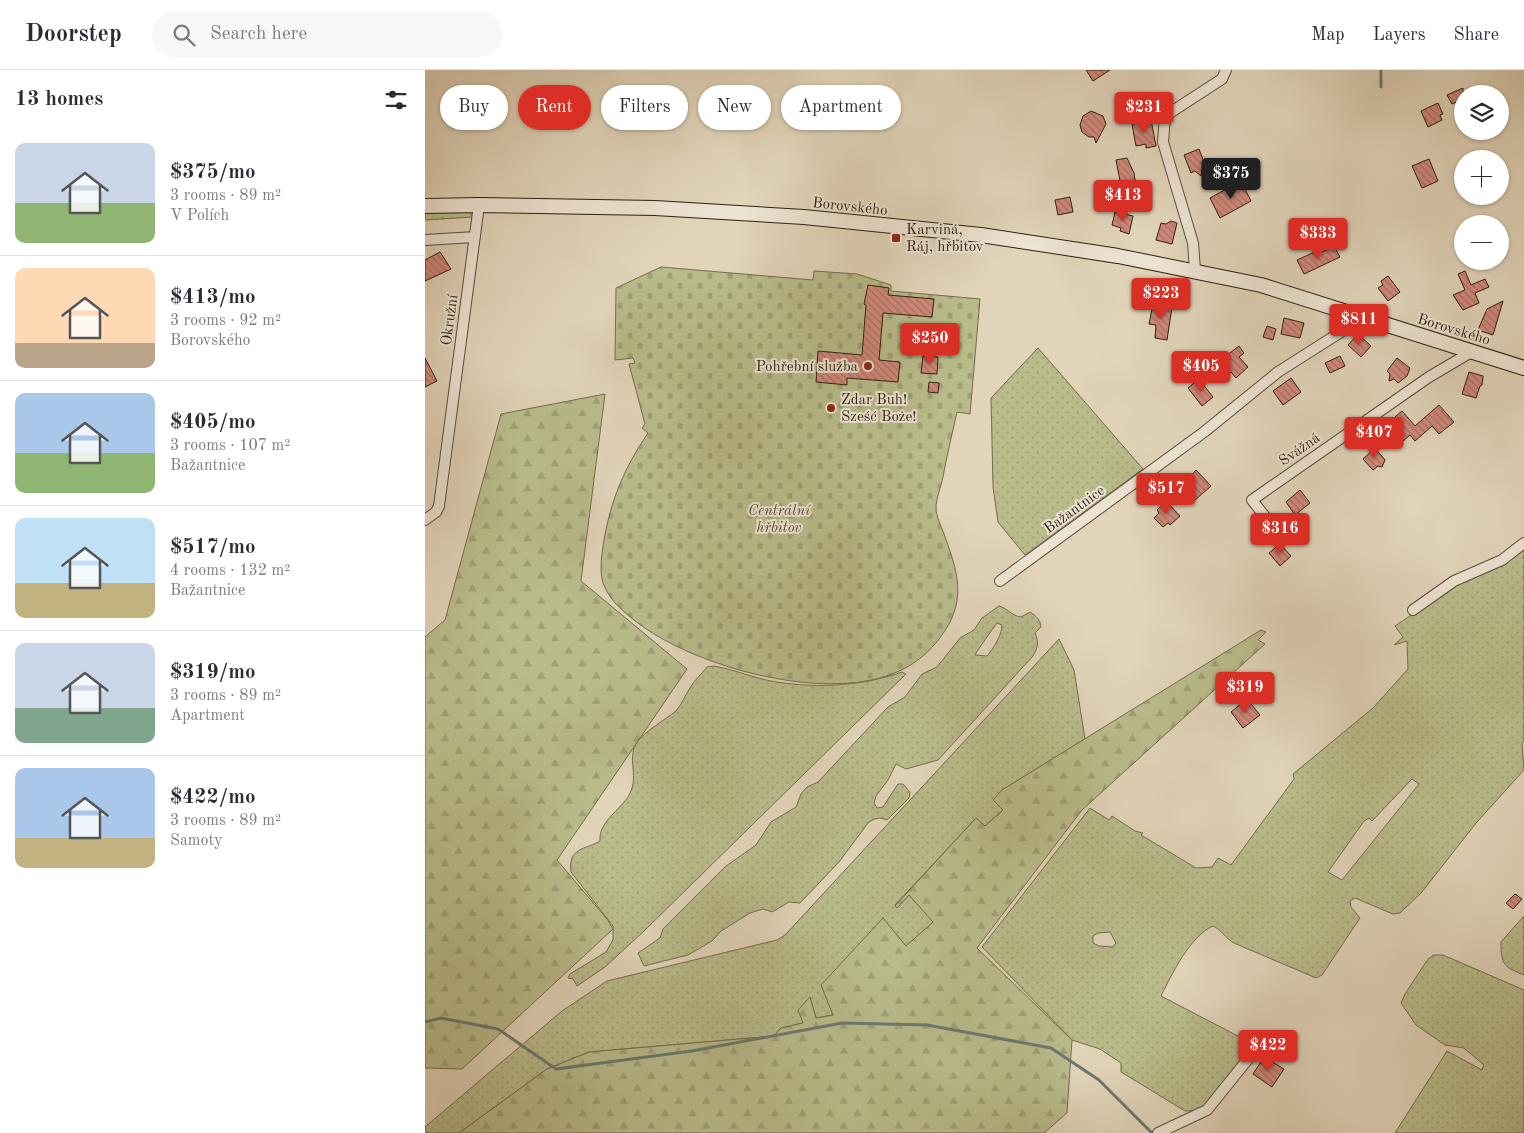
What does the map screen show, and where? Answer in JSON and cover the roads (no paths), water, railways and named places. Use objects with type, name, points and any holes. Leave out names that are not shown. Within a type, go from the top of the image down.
[{"type":"main road","name":"Borovského","points":[[425,206],[655,208],[811,218],[981,235],[1195,270],[1261,285],[1524,368]]},
{"type":"street","points":[[1195,270],[1193,243],[1163,142],[1165,116],[1222,79],[1226,70]]},
{"type":"street","name":"Okružní","points":[[425,520],[437,512],[439,506],[479,205]]},
{"type":"street","points":[[425,240],[475,237]]},
{"type":"street","name":"Bažantnice","points":[[1000,581],[1204,432],[1278,372],[1345,330],[1355,315]]},
{"type":"street","name":"Svážná","points":[[1277,532],[1253,500],[1429,377],[1473,352]]},
{"type":"street","points":[[1413,610],[1453,581],[1502,560],[1524,543]]},
{"type":"street","points":[[1158,1133],[1207,1110],[1265,1038]]},
{"type":"waterway","points":[[1381,70],[1381,87]]},
{"type":"waterway","points":[[425,1022],[441,1018],[498,1029],[556,1069],[692,1051],[842,1023],[927,1025],[1051,1048],[1099,1080],[1152,1133]]},
{"type":"place","name":"Karviná, Ráj, hřbitov","points":[[896,238]]},
{"type":"place","name":"Pohřební služba","points":[[868,366]]},
{"type":"place","name":"Zdar Buh! Sześć Boże!","points":[[831,408]]},
{"type":"park label","name":"Centrální hřbitov","points":[[779,518]]}]
